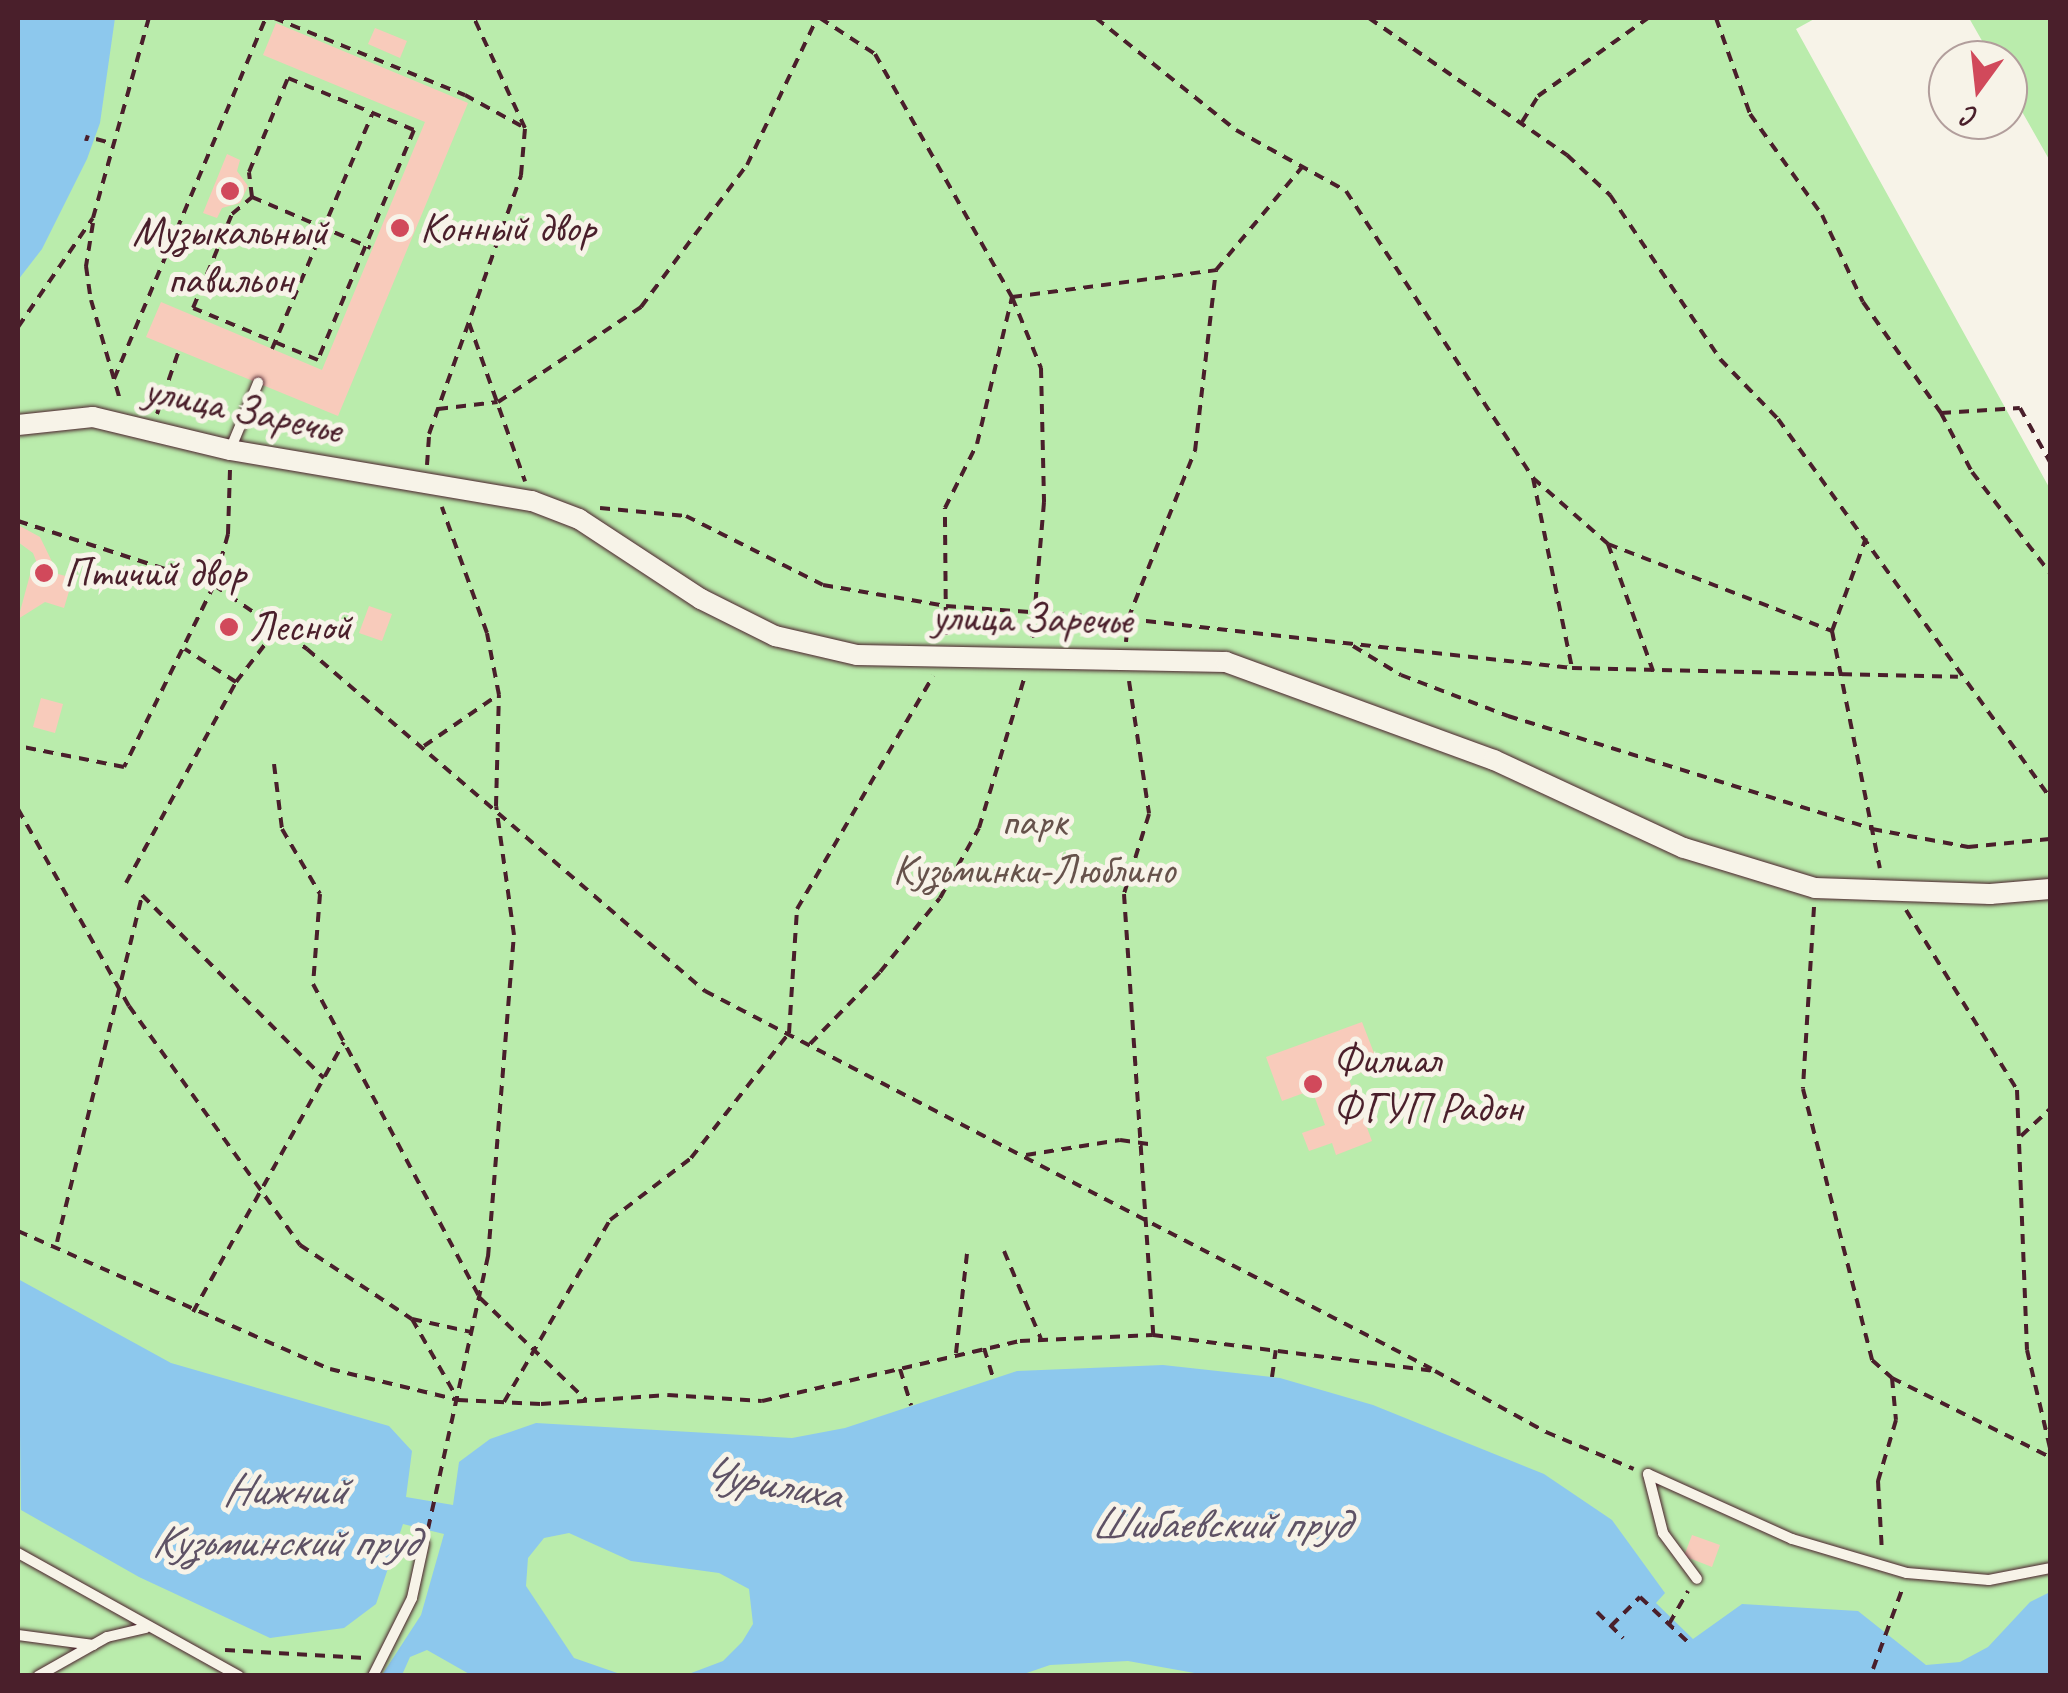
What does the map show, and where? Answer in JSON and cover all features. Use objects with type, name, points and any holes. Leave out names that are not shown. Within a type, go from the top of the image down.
[{"type":"street","name":"улица Заречье","points":[[18,425],[59,416],[127,423],[230,450],[436,488],[532,501],[579,519],[700,599],[775,636],[857,655],[1125,655],[1226,662],[1494,760],[1684,848],[1815,888],[1990,894],[2050,890]]},
{"type":"lane","points":[[230,450],[258,383]]},
{"type":"lane","points":[[1648,1474],[1792,1539],[1884,1566],[1989,1580],[2050,1568]]},
{"type":"lane","points":[[1648,1474],[1663,1533],[1697,1579]]},
{"type":"lane","points":[[373,1676],[412,1598],[424,1544]]},
{"type":"lane","points":[[18,1553],[238,1676]]},
{"type":"lane","points":[[38,1676],[94,1645],[146,1628]]},
{"type":"lane","points":[[18,1635],[94,1645]]},
{"type":"path","points":[[127,423],[88,283],[93,218],[149,18]]},
{"type":"path","points":[[114,378],[266,18]]},
{"type":"path","points":[[274,18],[465,95],[526,128]]},
{"type":"path","points":[[427,1531],[480,1298],[514,935],[496,806],[500,694],[487,633],[427,467],[438,409],[521,175],[526,128],[474,18]]},
{"type":"path","points":[[438,409],[498,402],[640,307],[747,165],[818,18],[875,54],[1012,296],[1041,368],[1044,502],[1030,655],[978,828],[940,898],[880,972],[810,1044]]},
{"type":"path","points":[[1096,18],[1236,130],[1346,191],[1533,478],[1608,544],[1832,632]]},
{"type":"path","points":[[1369,18],[1522,122],[1610,195],[1720,359],[1778,419],[1866,538],[1958,676],[2050,798]]},
{"type":"path","points":[[1522,122],[1538,96],[1648,18]]},
{"type":"path","points":[[1716,18],[1750,114],[1822,215],[1863,302],[1941,413],[1972,472],[2050,573]]},
{"type":"path","points":[[196,309],[318,360],[414,130],[288,78],[249,172],[252,197]]},
{"type":"path","points":[[272,349],[372,113]]},
{"type":"path","points":[[96,138],[113,143]]},
{"type":"path","points":[[1153,1335],[1124,894],[1148,814],[1125,655],[1128,619],[1195,452],[1216,270],[1303,165]]},
{"type":"path","points":[[252,197],[368,246]]},
{"type":"path","points":[[193,316],[232,214],[252,197]]},
{"type":"path","points":[[18,327],[93,218]]},
{"type":"path","points":[[1012,296],[1216,270]]},
{"type":"path","points":[[504,1402],[610,1220],[692,1158],[789,1033],[798,909],[946,655],[946,508],[978,444],[1012,296]]},
{"type":"path","points":[[469,323],[532,501]]},
{"type":"path","points":[[152,428],[179,350]]},
{"type":"path","points":[[1941,413],[2020,408],[2050,462]]},
{"type":"path","points":[[18,746],[124,767],[214,585],[228,534],[230,450]]},
{"type":"path","points":[[1533,478],[1572,668]]},
{"type":"path","points":[[590,506],[686,516],[823,585],[946,606],[1128,619],[1572,668],[1958,676]]},
{"type":"path","points":[[18,521],[214,585],[277,628],[496,806],[705,991],[1144,1217],[1546,1432],[1648,1474]]},
{"type":"path","points":[[1866,538],[1832,632],[1872,828],[1889,889],[2017,1090],[2027,1350],[2050,1448]]},
{"type":"path","points":[[1608,544],[1653,670]]},
{"type":"path","points":[[126,883],[236,682],[277,628]]},
{"type":"path","points":[[1349,643],[1401,675],[1508,716],[1872,828],[1968,847],[2050,838]]},
{"type":"path","points":[[184,648],[236,682]]},
{"type":"path","points":[[424,746],[500,694]]},
{"type":"path","points":[[274,764],[282,830],[320,894],[314,984],[480,1298],[586,1400]]},
{"type":"path","points":[[18,809],[119,988],[300,1244],[412,1319],[472,1333]]},
{"type":"path","points":[[1815,888],[1803,1089],[1872,1360],[1892,1378],[2050,1457]]},
{"type":"path","points":[[56,1243],[142,895],[324,1078]]},
{"type":"path","points":[[193,1312],[344,1042]]},
{"type":"path","points":[[2019,1138],[2050,1109]]},
{"type":"path","points":[[1026,1156],[1139,1143],[1154,1145]]},
{"type":"path","points":[[18,1231],[56,1243],[193,1312],[330,1369],[458,1400],[504,1402],[668,1395],[762,1402],[984,1348],[1041,1340],[1153,1335],[1436,1371]]},
{"type":"path","points":[[1004,1251],[1041,1340]]},
{"type":"path","points":[[956,1354],[967,1254]]},
{"type":"path","points":[[412,1319],[458,1400]]},
{"type":"path","points":[[984,1348],[994,1380]]},
{"type":"path","points":[[1272,1377],[1276,1350]]},
{"type":"path","points":[[900,1369],[911,1404]]},
{"type":"path","points":[[1884,1566],[1878,1481],[1896,1420],[1892,1378]]},
{"type":"path","points":[[1668,1624],[1697,1579]]},
{"type":"path","points":[[1873,1669],[1905,1582]]},
{"type":"path","points":[[1611,1626],[1640,1597],[1688,1642]]},
{"type":"path","points":[[1596,1612],[1623,1638]]},
{"type":"path","points":[[186,1645],[380,1657]]},
{"type":"green space","name":"парк Кузьминки-Люблино","points":[[18,18],[1816,18],[1796,29],[2050,489],[2050,1675],[18,1675]]},
{"type":"green space","points":[[1969,18],[2050,18],[2050,161],[2028,122],[2028,40],[1982,40]]},
{"type":"water","points":[[18,18],[115,18],[100,123],[87,159],[42,249],[18,280]]},
{"type":"water","name":"Шибаевский пруд","points":[[18,1279],[171,1363],[389,1426],[412,1451],[406,1497],[453,1505],[459,1462],[490,1439],[536,1423],[792,1438],[845,1428],[1017,1371],[1163,1365],[1280,1378],[1373,1405],[1544,1474],[1612,1520],[1665,1593],[1656,1603],[1693,1639],[1742,1604],[1858,1611],[1926,1665],[1960,1662],[1988,1647],[2030,1602],[2050,1592],[2050,1675],[1211,1676],[1128,1661],[1050,1665],[1018,1676],[686,1675],[723,1661],[742,1642],[753,1624],[749,1589],[719,1573],[631,1561],[569,1533],[544,1538],[528,1558],[526,1586],[574,1658],[623,1675],[471,1675],[427,1650],[410,1657],[402,1675],[382,1675],[421,1615],[444,1534],[403,1524],[376,1604],[344,1628],[270,1638],[139,1577],[21,1510]]},
{"type":"building","name":"Конный двор","points":[[276,23],[468,103],[338,416],[146,337],[161,302],[322,370],[425,122],[263,55]]},
{"type":"building","points":[[375,28],[407,41],[400,58],[368,44]]},
{"type":"building","name":"Музыкальный павильон","points":[[227,154],[240,160],[237,171],[248,186],[240,203],[222,208],[217,218],[203,213]]},
{"type":"building","name":"Птичий двор","points":[[18,525],[40,537],[58,574],[73,578],[64,608],[45,602],[18,619],[31,571],[40,571],[33,553],[18,542]]},
{"type":"building","points":[[369,606],[392,614],[382,641],[359,633]]},
{"type":"building","points":[[41,698],[63,704],[55,733],[33,727]]},
{"type":"building","name":"Филиал ФГУП Радон","points":[[1362,1022],[1379,1066],[1348,1077],[1372,1141],[1336,1155],[1332,1143],[1309,1151],[1302,1133],[1325,1125],[1312,1090],[1282,1101],[1266,1057]]},
{"type":"building","points":[[1692,1535],[1720,1545],[1712,1567],[1684,1556]]},
{"type":"place","name":"Музыкальный павильон","points":[[230,191]]},
{"type":"place","name":"Конный двор","points":[[400,228]]},
{"type":"place","name":"Птичий двор","points":[[44,573]]},
{"type":"place","name":"Лесной","points":[[229,627]]},
{"type":"place","name":"Филиал ФГУП Радон","points":[[1313,1084]]},
{"type":"water label","name":"Чурилиха","points":[[771,1483]]},
{"type":"water label","name":"Нижний Кузьминский пруд","points":[[284,1516]]}]
